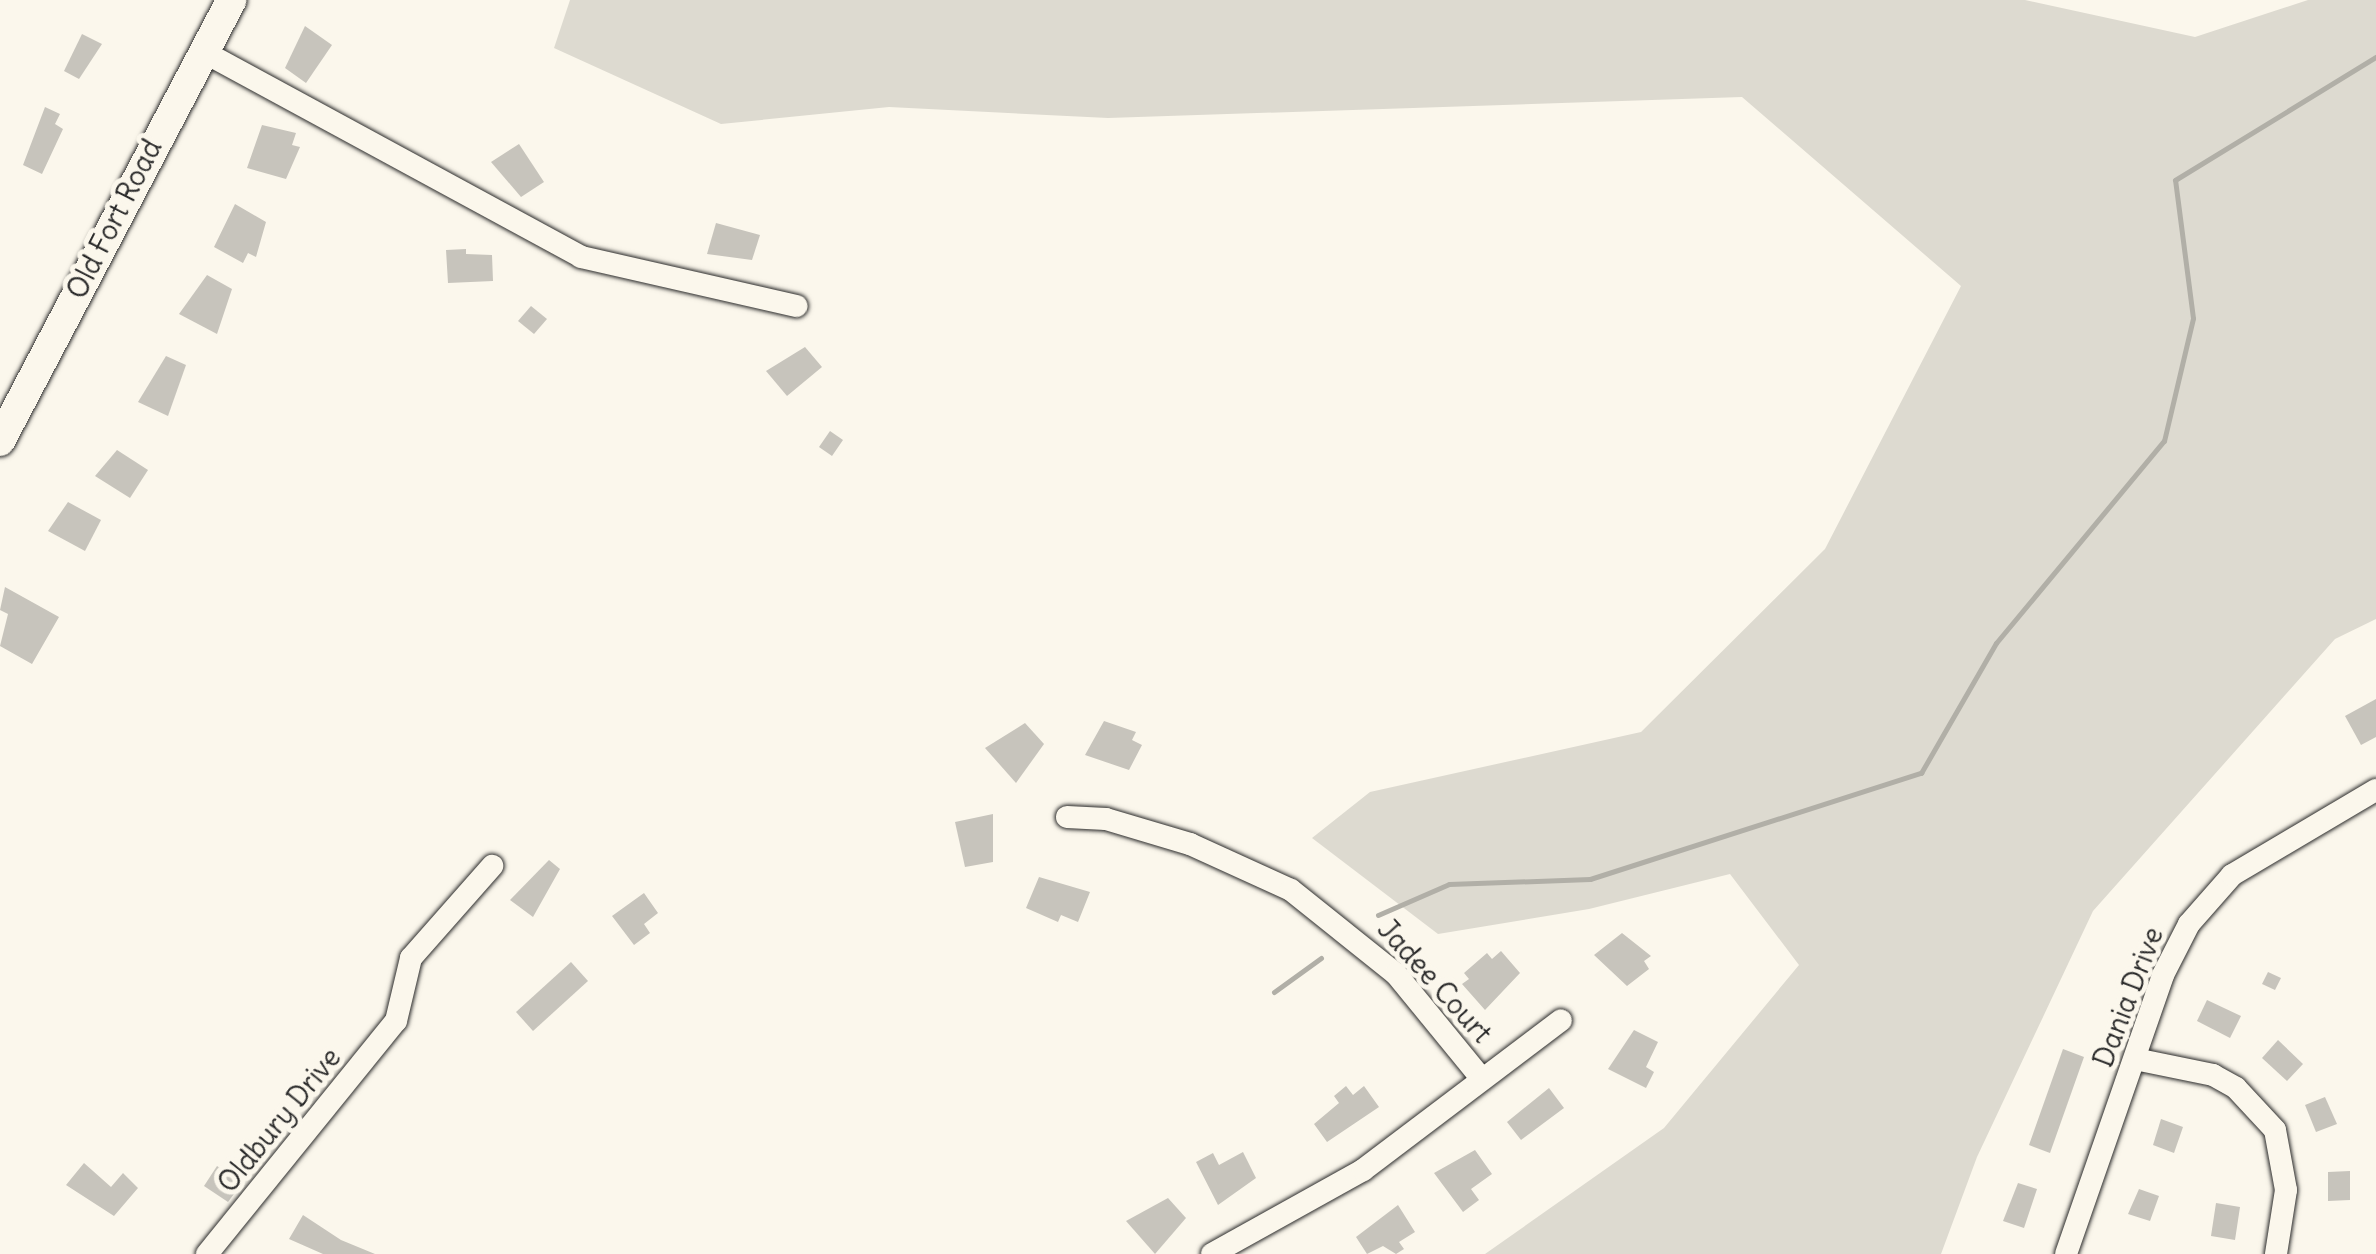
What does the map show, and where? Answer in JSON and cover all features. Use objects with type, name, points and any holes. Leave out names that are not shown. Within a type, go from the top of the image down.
[{"type":"main road","name":"Old Fort Road","points":[[0,441],[232,0]]},
{"type":"street","points":[[204,52],[580,257],[797,306]]},
{"type":"street","name":"Dania Drive","points":[[2066,1254],[2163,975],[2189,924],[2221,888],[2376,790]]},
{"type":"street","name":"Jadee Court","points":[[1068,817],[1106,820],[1190,844],[1291,890],[1396,974],[1481,1078]]},
{"type":"street","name":"Oldbury Drive","points":[[207,1254],[396,1021],[411,958],[492,866]]},
{"type":"street","points":[[1212,1254],[1363,1170],[1561,1020]]},
{"type":"street","points":[[2135,1058],[2213,1075],[2236,1088],[2275,1130],[2286,1190],[2276,1254]]},
{"type":"shaded area","points":[[570,0],[2025,0],[2195,37],[2308,0],[2376,0],[2376,619],[2335,639],[2093,911],[1977,1157],[1941,1254],[1485,1254],[1664,1128],[1799,965],[1730,874],[1589,909],[1438,934],[1312,838],[1370,792],[1641,732],[1825,549],[1961,286],[1742,97],[1108,118],[889,107],[721,124],[554,48]]},
{"type":"building","points":[[305,26],[332,45],[306,83],[285,68]]},
{"type":"building","points":[[82,34],[102,44],[79,79],[64,71]]},
{"type":"building","points":[[45,107],[60,114],[55,124],[63,129],[42,174],[23,165]]},
{"type":"building","points":[[262,125],[296,133],[292,145],[300,147],[286,179],[247,168]]},
{"type":"building","points":[[519,144],[544,182],[521,197],[491,162]]},
{"type":"building","points":[[235,204],[266,222],[256,257],[248,253],[243,263],[214,247]]},
{"type":"building","points":[[716,223],[760,235],[752,260],[707,254]]},
{"type":"building","points":[[466,249],[466,254],[492,255],[493,281],[448,283],[446,250]]},
{"type":"building","points":[[207,275],[232,289],[217,334],[179,314]]},
{"type":"building","points":[[531,306],[547,319],[534,334],[518,321]]},
{"type":"building","points":[[805,347],[822,367],[787,396],[766,371]]},
{"type":"building","points":[[166,356],[186,365],[168,416],[138,402]]},
{"type":"building","points":[[830,431],[843,440],[832,456],[819,447]]},
{"type":"building","points":[[117,450],[148,470],[130,498],[95,476]]},
{"type":"building","points":[[68,502],[101,520],[85,551],[48,531]]},
{"type":"building","points":[[5,587],[59,617],[32,664],[0,646],[8,614],[0,610]]},
{"type":"building","points":[[2376,699],[2376,737],[2361,745],[2345,716]]},
{"type":"building","points":[[1104,721],[1136,732],[1132,740],[1142,745],[1129,770],[1085,755]]},
{"type":"building","points":[[1025,723],[1044,744],[1016,783],[985,748]]},
{"type":"building","points":[[993,814],[993,862],[965,867],[955,822]]},
{"type":"building","points":[[549,860],[560,869],[533,917],[510,900]]},
{"type":"building","points":[[1039,877],[1090,892],[1078,922],[1061,915],[1058,922],[1026,908]]},
{"type":"building","points":[[644,893],[658,913],[644,924],[650,933],[634,945],[612,916]]},
{"type":"building","points":[[1622,933],[1651,956],[1644,961],[1649,969],[1627,986],[1594,955]]},
{"type":"building","points":[[1501,951],[1520,973],[1485,1010],[1462,984],[1469,979],[1464,973],[1487,953],[1492,959]]},
{"type":"building","points":[[571,962],[588,981],[533,1031],[516,1012]]},
{"type":"building","points":[[2268,972],[2281,978],[2275,990],[2262,984]]},
{"type":"building","points":[[2207,1000],[2241,1016],[2230,1038],[2197,1021]]},
{"type":"building","points":[[1634,1030],[1658,1042],[1646,1067],[1654,1072],[1646,1088],[1608,1069]]},
{"type":"building","points":[[2278,1040],[2303,1064],[2287,1081],[2262,1058]]},
{"type":"building","points":[[2063,1049],[2084,1057],[2050,1153],[2029,1145]]},
{"type":"building","points":[[1346,1086],[1353,1095],[1364,1086],[1379,1107],[1327,1142],[1314,1124],[1339,1103],[1334,1096]]},
{"type":"building","points":[[1549,1088],[1564,1108],[1521,1140],[1507,1122]]},
{"type":"building","points":[[2325,1097],[2337,1124],[2316,1132],[2305,1105]]},
{"type":"building","points":[[2161,1119],[2183,1127],[2174,1153],[2153,1145]]},
{"type":"building","points":[[1475,1150],[1492,1174],[1471,1189],[1479,1200],[1463,1212],[1434,1173]]},
{"type":"building","points":[[1243,1152],[1256,1178],[1218,1205],[1196,1162],[1213,1153],[1219,1165]]},
{"type":"building","points":[[84,1163],[111,1187],[123,1173],[138,1188],[114,1216],[66,1185]]},
{"type":"building","points":[[217,1166],[242,1183],[228,1202],[204,1186]]},
{"type":"building","points":[[2350,1171],[2350,1200],[2328,1201],[2328,1172]]},
{"type":"building","points":[[2018,1183],[2037,1189],[2024,1228],[2003,1221]]},
{"type":"building","points":[[2139,1189],[2159,1196],[2150,1221],[2128,1214]]},
{"type":"building","points":[[1168,1198],[1186,1218],[1155,1254],[1126,1221]]},
{"type":"building","points":[[2216,1203],[2240,1207],[2235,1240],[2211,1236]]},
{"type":"building","points":[[1398,1205],[1415,1232],[1399,1242],[1404,1249],[1396,1254],[1383,1246],[1367,1254],[1356,1237]]},
{"type":"building","points":[[303,1215],[341,1240],[375,1254],[323,1254],[289,1239]]},
{"type":"waterway","points":[[1378,915],[1449,884],[1590,879],[1921,773],[1996,643],[2164,441],[2193,318],[2175,180],[2376,57]]},
{"type":"waterway","points":[[1274,992],[1321,958]]}]
